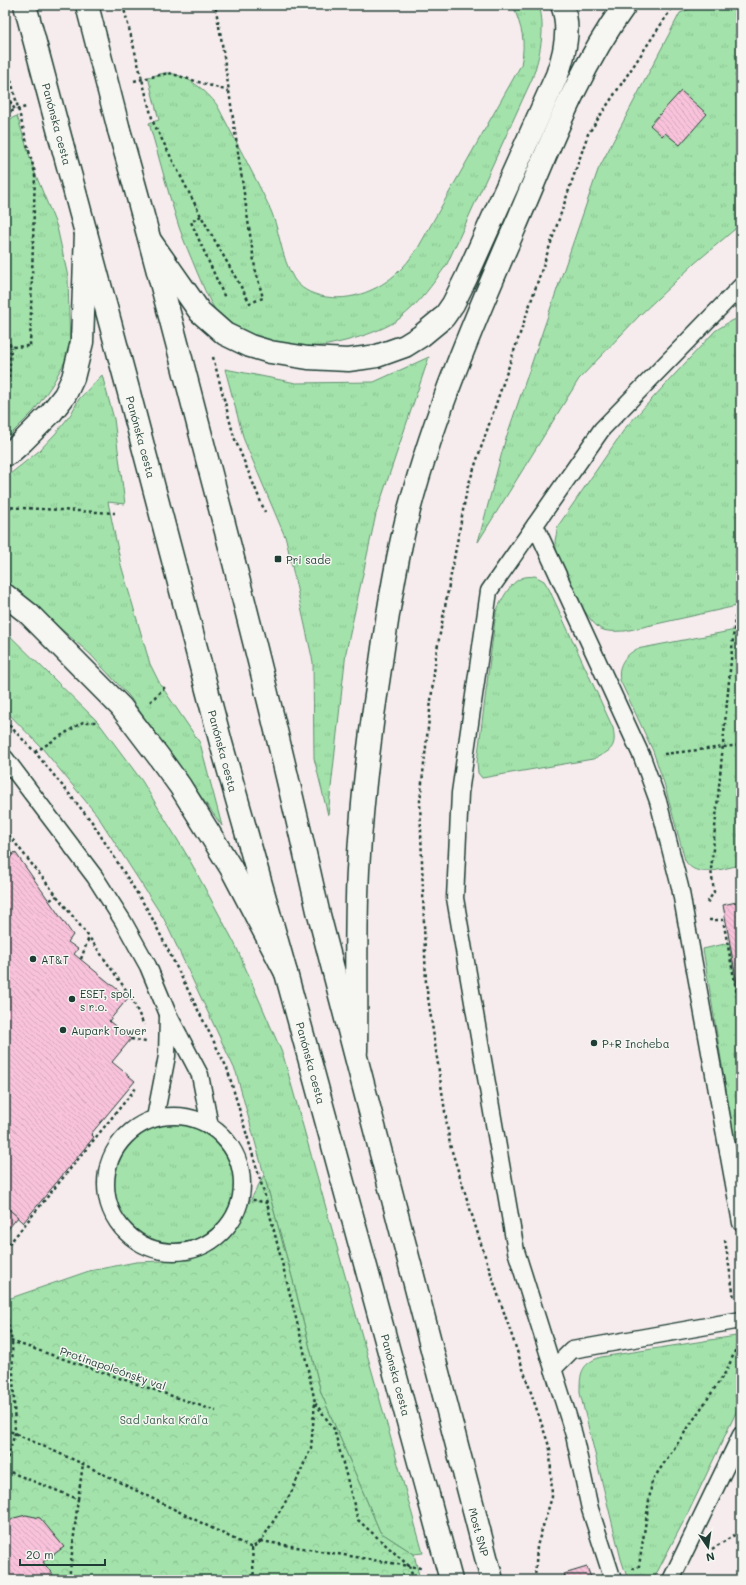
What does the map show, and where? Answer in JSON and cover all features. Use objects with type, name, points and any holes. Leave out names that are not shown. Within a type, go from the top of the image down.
[{"type":"main road","name":"Panónska cesta","points":[[25,5],[221,743],[286,973],[451,1580]]},
{"type":"main road","points":[[87,5],[119,130],[151,242],[226,530],[298,823],[318,911],[356,1051]]},
{"type":"main road","points":[[151,242],[200,312],[232,338],[250,346],[296,357],[348,360],[377,356],[405,346],[421,336],[444,317],[453,304],[466,278],[557,75],[564,55],[566,31],[566,18],[562,5]]},
{"type":"main road","points":[[356,1051],[358,872],[364,797],[375,701],[389,604],[409,511],[440,412],[476,315],[563,112],[606,34],[625,5]]},
{"type":"main road","points":[[5,455],[15,449],[51,413],[65,396],[73,378],[82,342],[86,232]]},
{"type":"main road","points":[[5,595],[29,614],[121,707],[159,757],[180,786],[231,868],[286,973]]},
{"type":"main road","name":"Most SNP","points":[[356,1051],[492,1580]]},
{"type":"lane","points":[[613,1580],[590,1509],[574,1435],[516,1251],[455,898],[460,793],[489,591],[602,429],[741,286]]},
{"type":"lane","points":[[535,525],[642,757],[658,802],[680,887],[741,1223]]},
{"type":"lane","points":[[5,758],[99,884],[148,966],[168,1014],[200,1075],[210,1126]]},
{"type":"lane","points":[[155,1118],[167,1056],[168,1014]]},
{"type":"lane","points":[[174,1116],[193,1118],[210,1126],[221,1134],[230,1145],[236,1157],[241,1176],[241,1197],[237,1210],[222,1232],[199,1247],[186,1251],[172,1252],[146,1246],[128,1235],[115,1219],[107,1200],[106,1189],[109,1163],[114,1151],[122,1140],[131,1130],[155,1118],[174,1116]]},
{"type":"lane","points":[[553,1369],[572,1350],[740,1320]]},
{"type":"lane","points":[[671,1580],[741,1435]]},
{"type":"path","points":[[123,5],[153,122],[201,216],[250,303],[263,298],[255,268],[215,5]]},
{"type":"path","points":[[536,1580],[536,1546],[552,1497],[550,1449],[482,1247],[450,1146],[426,984],[420,801],[436,655],[467,489],[588,134],[674,5]]},
{"type":"path","points":[[5,57],[35,173],[30,346],[11,347]]},
{"type":"path","points":[[5,84],[9,99],[15,110]]},
{"type":"path","points":[[201,216],[190,222],[228,304]]},
{"type":"path","points":[[5,332],[11,347],[9,377],[5,388]]},
{"type":"path","points":[[213,357],[234,437],[265,512]]},
{"type":"path","points":[[5,507],[115,513]]},
{"type":"path","points":[[706,904],[714,892],[711,870],[735,618],[741,608]]},
{"type":"path","points":[[144,699],[149,703],[165,687]]},
{"type":"path","points":[[35,752],[83,722],[98,722]]},
{"type":"path","points":[[642,757],[741,745]]},
{"type":"path","points":[[5,830],[89,937],[131,997],[146,1030]]},
{"type":"path","points":[[7,846],[11,842]]},
{"type":"path","points":[[50,900],[58,896]]},
{"type":"path","points":[[702,921],[723,920],[741,1015]]},
{"type":"path","points":[[81,959],[89,937]]},
{"type":"path","points":[[131,1039],[152,1044]]},
{"type":"path","points":[[5,1249],[137,1087]]},
{"type":"path","points":[[241,1197],[267,1203],[302,1342],[315,1402],[311,1448],[291,1493],[261,1541],[252,1548]]},
{"type":"path","points":[[613,1580],[639,1566],[652,1480],[727,1370],[741,1337],[740,1320],[724,1234]]},
{"type":"path","points":[[5,1307],[12,1342],[16,1433],[5,1468],[78,1499]]},
{"type":"path","name":"Protinapoleónsky val","points":[[5,1339],[216,1411]]},
{"type":"path","points":[[315,1402],[334,1429],[358,1520],[409,1566],[414,1580]]},
{"type":"path","points":[[5,1429],[83,1464],[252,1548]]},
{"type":"path","points":[[69,1580],[83,1464]]},
{"type":"path","points":[[261,1541],[427,1569]]},
{"type":"path","points":[[252,1548],[254,1580]]},
{"type":"green space","points":[[513,5],[539,5],[542,33],[540,52],[535,70],[447,264],[419,300],[399,319],[380,329],[354,339],[315,347],[285,345],[261,339],[239,330],[223,319],[214,308],[205,290],[183,238],[175,214],[149,123],[159,120],[148,77],[168,73],[177,75],[202,89],[217,105],[272,213],[289,270],[294,279],[306,290],[321,296],[344,298],[355,296],[376,288],[386,282],[403,267],[418,248],[521,65],[523,41],[519,21]]},
{"type":"green space","points":[[700,5],[741,5],[741,224],[695,263],[640,315],[579,379],[478,542],[505,441],[598,170],[680,13]]},
{"type":"green space","points":[[17,116],[35,173],[57,227],[68,277],[70,352],[52,385],[34,411],[11,434],[5,437],[5,121]]},
{"type":"green space","points":[[739,318],[741,319],[741,605],[625,631],[601,629],[592,621],[585,611],[571,587],[565,573],[556,549],[555,541],[558,526],[626,427],[715,331],[729,322]]},
{"type":"green space","points":[[429,357],[376,514],[346,652],[328,815],[314,758],[313,662],[286,539],[244,440],[225,369],[296,383],[374,382]]},
{"type":"green space","points":[[102,375],[114,419],[125,504],[108,502],[121,565],[150,664],[160,684],[200,743],[222,826],[129,696],[90,654],[5,580],[5,478],[39,451],[56,433],[71,414],[79,399]]},
{"type":"green space","points":[[535,576],[544,581],[549,589],[613,728],[613,744],[604,754],[593,759],[482,778],[478,773],[477,762],[496,612],[506,592],[514,583],[523,577]]},
{"type":"green space","points":[[741,629],[741,865],[710,871],[695,870],[685,860],[664,783],[653,751],[619,675],[623,662],[629,654],[637,649]]},
{"type":"green space","points":[[5,631],[98,722],[142,781],[188,857],[235,944],[283,1055],[423,1553],[414,1554],[380,1532],[321,1393],[295,1288],[236,1072],[164,919],[97,815],[42,748],[5,710]]},
{"type":"green space","points":[[729,943],[741,1015],[741,1150],[736,1151],[703,949]]},
{"type":"green space","points":[[173,1122],[185,1123],[197,1127],[217,1140],[230,1160],[234,1172],[234,1196],[230,1208],[217,1228],[197,1241],[185,1245],[173,1246],[161,1245],[149,1241],[129,1228],[116,1208],[112,1196],[111,1184],[112,1172],[116,1160],[129,1140],[149,1127],[161,1123]]},
{"type":"green space","name":"Sad Janka Kráľa","points":[[264,1175],[295,1288],[321,1393],[380,1532],[414,1554],[420,1580],[5,1580],[5,1300],[89,1271],[136,1262],[190,1260],[214,1249],[236,1227]]},
{"type":"green space","points":[[736,1336],[741,1337],[741,1402],[689,1511],[653,1580],[628,1580],[621,1559],[580,1393],[580,1380],[583,1370],[589,1363],[601,1357]]},
{"type":"building","points":[[681,91],[707,114],[680,145],[665,133],[662,136],[650,125]]},
{"type":"building","points":[[5,844],[13,854],[5,864]]},
{"type":"building","name":"Aupark Tower","points":[[15,852],[73,935],[68,942],[78,949],[74,954],[128,998],[109,1021],[131,1039],[112,1062],[135,1081],[91,1134],[94,1137],[23,1223],[5,1206],[5,1065],[7,1063],[5,1061],[5,864]]},
{"type":"building","points":[[741,901],[741,1006],[723,905]]},
{"type":"building","points":[[5,1206],[18,1217],[5,1233]]},
{"type":"building","points":[[26,1515],[40,1518],[64,1547],[43,1562],[57,1580],[5,1580],[5,1525],[14,1518]]},
{"type":"building","points":[[587,1567],[592,1580],[566,1580],[564,1574]]},
{"type":"place","name":"Pri sade","points":[[278,559]]},
{"type":"place","name":"AT&T","points":[[33,959]]},
{"type":"place","name":"ESET, spol. s r.o.","points":[[72,999]]},
{"type":"place","name":"Aupark Tower","points":[[63,1030]]},
{"type":"place","name":"P+R Incheba","points":[[594,1043]]}]
